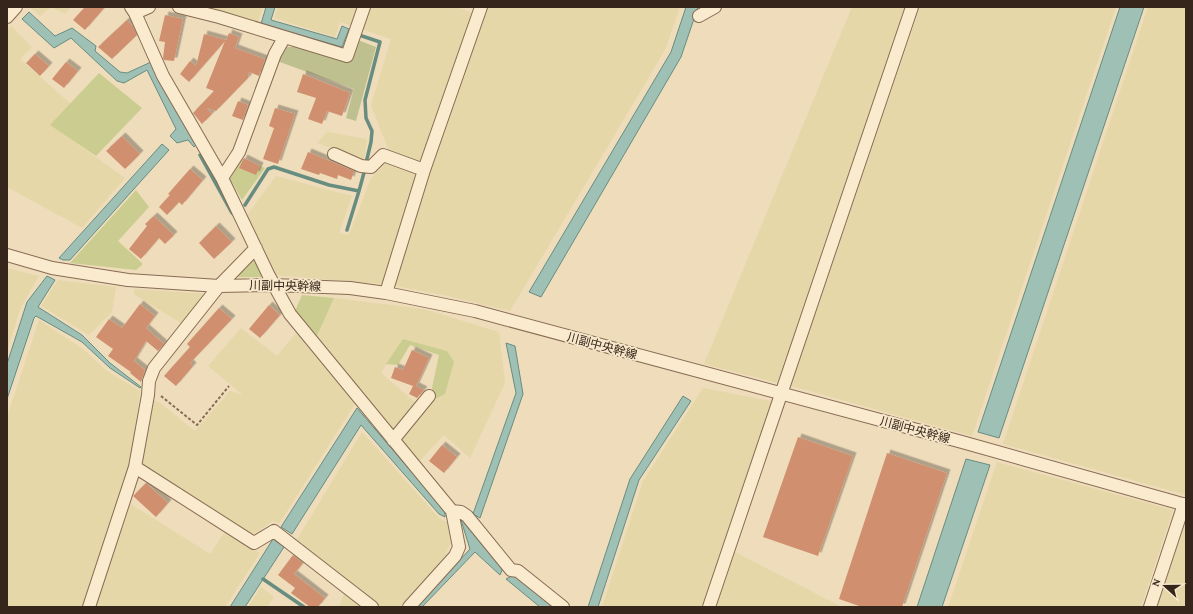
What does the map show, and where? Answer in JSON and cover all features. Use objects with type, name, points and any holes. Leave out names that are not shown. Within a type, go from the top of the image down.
[{"type":"street","points":[[7,16],[16,7]]},
{"type":"street","points":[[149,7],[133,10],[163,76],[222,178],[273,285],[290,314],[452,510],[459,547],[455,556],[409,607]]},
{"type":"street","points":[[179,7],[219,17],[347,56],[364,7]]},
{"type":"street","points":[[699,16],[715,7]]},
{"type":"street","points":[[709,607],[912,7]]},
{"type":"street","points":[[386,293],[476,8]]},
{"type":"street","points":[[222,178],[239,152],[275,54],[284,38]]},
{"type":"street","points":[[334,154],[366,167],[383,155],[424,170]]},
{"type":"street","points":[[89,607],[135,467],[148,395],[149,381],[154,368],[219,286],[256,248]]},
{"type":"street","name":"川副中央幹線","points":[[7,254],[52,268],[128,280],[219,286],[273,285],[350,288],[386,293],[476,311],[781,395],[962,442],[1185,505]]},
{"type":"street","points":[[393,440],[429,396]]},
{"type":"street","points":[[135,467],[254,542],[274,531],[372,607]]},
{"type":"street","points":[[1150,607],[1185,505]]},
{"type":"street","points":[[452,510],[461,512],[467,516],[511,570],[518,571],[563,607]]},
{"type":"path","points":[[148,395],[160,395],[197,425],[229,386]]},
{"type":"shaded area","points":[[30,7],[51,7],[40,16]]},
{"type":"shaded area","points":[[51,7],[71,7],[65,14]]},
{"type":"shaded area","points":[[197,7],[263,7],[257,24]]},
{"type":"shaded area","points":[[278,7],[359,7],[352,26],[340,22],[335,37],[274,18]]},
{"type":"shaded area","points":[[369,7],[455,7],[474,13],[422,164],[389,151],[371,105],[391,39],[361,29]]},
{"type":"shaded area","points":[[485,7],[680,7],[665,50],[510,311],[448,296],[390,285]]},
{"type":"shaded area","points":[[852,7],[905,7],[777,383],[704,364]]},
{"type":"shaded area","points":[[920,7],[1116,7],[972,436],[791,386]]},
{"type":"shaded area","points":[[1148,7],[1186,7],[1186,495],[1003,444]]},
{"type":"shaded area","points":[[11,26],[32,47],[20,59],[71,104],[51,125],[125,178],[82,228],[7,187],[7,31]]},
{"type":"shaded area","points":[[327,132],[367,139],[364,159],[317,143]]},
{"type":"shaded area","points":[[388,161],[418,174],[382,284],[273,275],[247,215],[276,176],[352,196],[339,233],[349,235],[371,178]]},
{"type":"shaded area","points":[[7,268],[39,276],[21,307],[7,351]]},
{"type":"shaded area","points":[[58,280],[116,287],[112,312],[89,335],[41,306]]},
{"type":"shaded area","points":[[134,289],[207,294],[181,323],[134,294]]},
{"type":"shaded area","points":[[334,298],[424,309],[499,332],[505,383],[470,458],[444,435],[418,463],[399,438],[429,402],[447,351],[403,339],[381,373],[416,403],[393,432],[317,336]]},
{"type":"shaded area","points":[[39,320],[83,349],[107,371],[140,391],[131,459],[82,607],[7,607],[7,417]]},
{"type":"shaded area","points":[[241,328],[277,356],[296,333],[356,402],[279,524],[273,521],[248,537],[140,466],[153,401],[159,402],[195,431],[230,391],[243,395],[208,366]]},
{"type":"shaded area","points":[[703,388],[771,401],[703,607],[602,607],[643,481]]},
{"type":"shaded area","points":[[362,432],[439,518],[448,523],[451,542],[444,558],[400,607],[381,607],[296,541]]},
{"type":"shaded area","points":[[997,462],[1173,510],[1141,607],[948,607]]},
{"type":"shaded area","points":[[129,503],[210,554],[224,533],[260,553],[225,607],[95,607]]},
{"type":"shaded area","points":[[1186,521],[1186,607],[1157,607]]},
{"type":"shaded area","points":[[733,551],[842,607],[715,607]]},
{"type":"shaded area","points":[[261,587],[274,597],[267,607],[248,607]]},
{"type":"shaded area","points":[[345,591],[365,607],[339,607]]},
{"type":"green space","points":[[358,40],[376,47],[356,121],[346,118],[354,89],[277,61],[283,47],[306,47],[350,62]]},
{"type":"green space","points":[[99,73],[142,108],[96,156],[50,125]]},
{"type":"green space","points":[[240,158],[265,168],[242,200],[230,179]]},
{"type":"green space","points":[[136,190],[149,207],[118,241],[143,264],[136,270],[70,263]]},
{"type":"green space","points":[[251,258],[256,259],[264,277],[236,277]]},
{"type":"green space","points":[[302,295],[334,298],[317,336],[295,311]]},
{"type":"green space","points":[[403,339],[447,351],[454,362],[445,394],[429,402],[439,355],[410,345],[398,365],[386,364]]},
{"type":"water","points":[[266,7],[275,7],[271,20],[337,39],[342,26],[349,29],[342,47],[261,24]]},
{"type":"water","points":[[686,7],[698,7],[681,57],[541,297],[529,292],[671,52]]},
{"type":"water","points":[[1120,7],[1144,7],[999,438],[978,432]]},
{"type":"water","points":[[29,12],[55,36],[72,28],[96,46],[95,51],[120,72],[127,73],[151,62],[196,145],[194,147],[188,140],[177,143],[170,136],[176,129],[147,70],[124,83],[117,81],[71,38],[54,48],[22,19]]},
{"type":"water","points":[[162,144],[169,150],[70,260],[63,260],[59,258]]},
{"type":"water","points":[[47,276],[55,280],[38,307],[82,335],[110,363],[141,387],[140,388],[110,368],[82,342],[36,316],[34,318],[7,399],[7,364],[27,302]]},
{"type":"water","points":[[506,343],[515,346],[523,394],[480,518],[473,514],[516,393]]},
{"type":"water","points":[[683,396],[691,401],[639,480],[598,607],[588,607],[630,479]]},
{"type":"water","points":[[357,408],[445,511],[445,517],[439,514],[361,425],[292,534],[281,527]]},
{"type":"water","points":[[966,459],[990,465],[942,607],[917,607]]},
{"type":"water","points":[[463,519],[503,568],[500,575],[475,552],[422,607],[416,607],[470,549],[461,520]]},
{"type":"water","points":[[273,539],[284,547],[245,607],[230,607]]},
{"type":"water","points":[[514,575],[553,607],[540,607],[506,579]]},
{"type":"building","points":[[85,7],[105,7],[85,30],[73,20]]},
{"type":"building","points":[[165,15],[183,19],[174,61],[164,60],[165,42],[159,41]]},
{"type":"building","points":[[127,20],[133,26],[137,35],[112,59],[98,47]]},
{"type":"building","points":[[229,33],[239,37],[235,48],[265,59],[259,76],[249,72],[248,78],[216,111],[207,108],[212,114],[202,124],[193,113],[214,91],[206,88],[225,41],[189,82],[180,74],[190,61],[196,66],[204,34],[226,40]]},
{"type":"building","points":[[35,54],[49,66],[40,76],[26,63]]},
{"type":"building","points":[[66,62],[78,71],[64,88],[52,79]]},
{"type":"building","points":[[303,74],[350,93],[342,116],[327,111],[322,124],[308,119],[316,98],[297,92]]},
{"type":"building","points":[[238,101],[248,105],[243,120],[232,116]]},
{"type":"building","points":[[275,108],[295,114],[278,164],[263,159],[274,128],[269,126]]},
{"type":"building","points":[[122,136],[140,154],[125,169],[106,151]]},
{"type":"building","points":[[308,152],[354,171],[351,180],[338,175],[337,179],[320,173],[319,175],[301,169]]},
{"type":"building","points":[[244,158],[260,166],[256,175],[239,168]]},
{"type":"building","points":[[190,169],[203,180],[182,205],[179,202],[167,215],[159,207],[170,195],[168,194]]},
{"type":"building","points":[[154,216],[174,235],[165,244],[159,238],[141,259],[129,249],[147,226],[145,224]]},
{"type":"building","points":[[216,226],[232,242],[214,259],[199,243]]},
{"type":"building","points":[[140,304],[155,316],[146,328],[164,344],[158,351],[146,341],[134,361],[145,370],[141,382],[130,373],[131,372],[108,356],[113,349],[96,337],[109,319],[122,328]]},
{"type":"building","points":[[269,305],[280,315],[260,338],[249,329]]},
{"type":"building","points":[[219,308],[232,319],[190,363],[193,366],[176,386],[164,376],[190,347],[187,344]]},
{"type":"building","points":[[412,350],[429,358],[416,386],[424,390],[417,398],[409,394],[413,386],[391,378],[395,367],[403,370]]},
{"type":"building","points":[[798,437],[853,456],[818,556],[763,537]]},
{"type":"building","points":[[442,445],[457,457],[444,473],[429,461]]},
{"type":"building","points":[[887,453],[947,473],[902,607],[862,607],[839,599]]},
{"type":"building","points":[[146,483],[168,503],[156,517],[133,496]]},
{"type":"building","points":[[293,555],[303,563],[294,574],[325,598],[318,607],[310,607],[291,593],[295,588],[278,575]]},
{"type":"waterway","points":[[362,36],[380,42],[365,100],[366,118],[372,131],[366,163]]},
{"type":"waterway","points":[[200,155],[232,213]]},
{"type":"waterway","points":[[245,205],[268,169],[274,167],[329,185],[359,191]]},
{"type":"waterway","points":[[347,230],[365,169]]},
{"type":"waterway","points":[[263,579],[304,607]]}]
